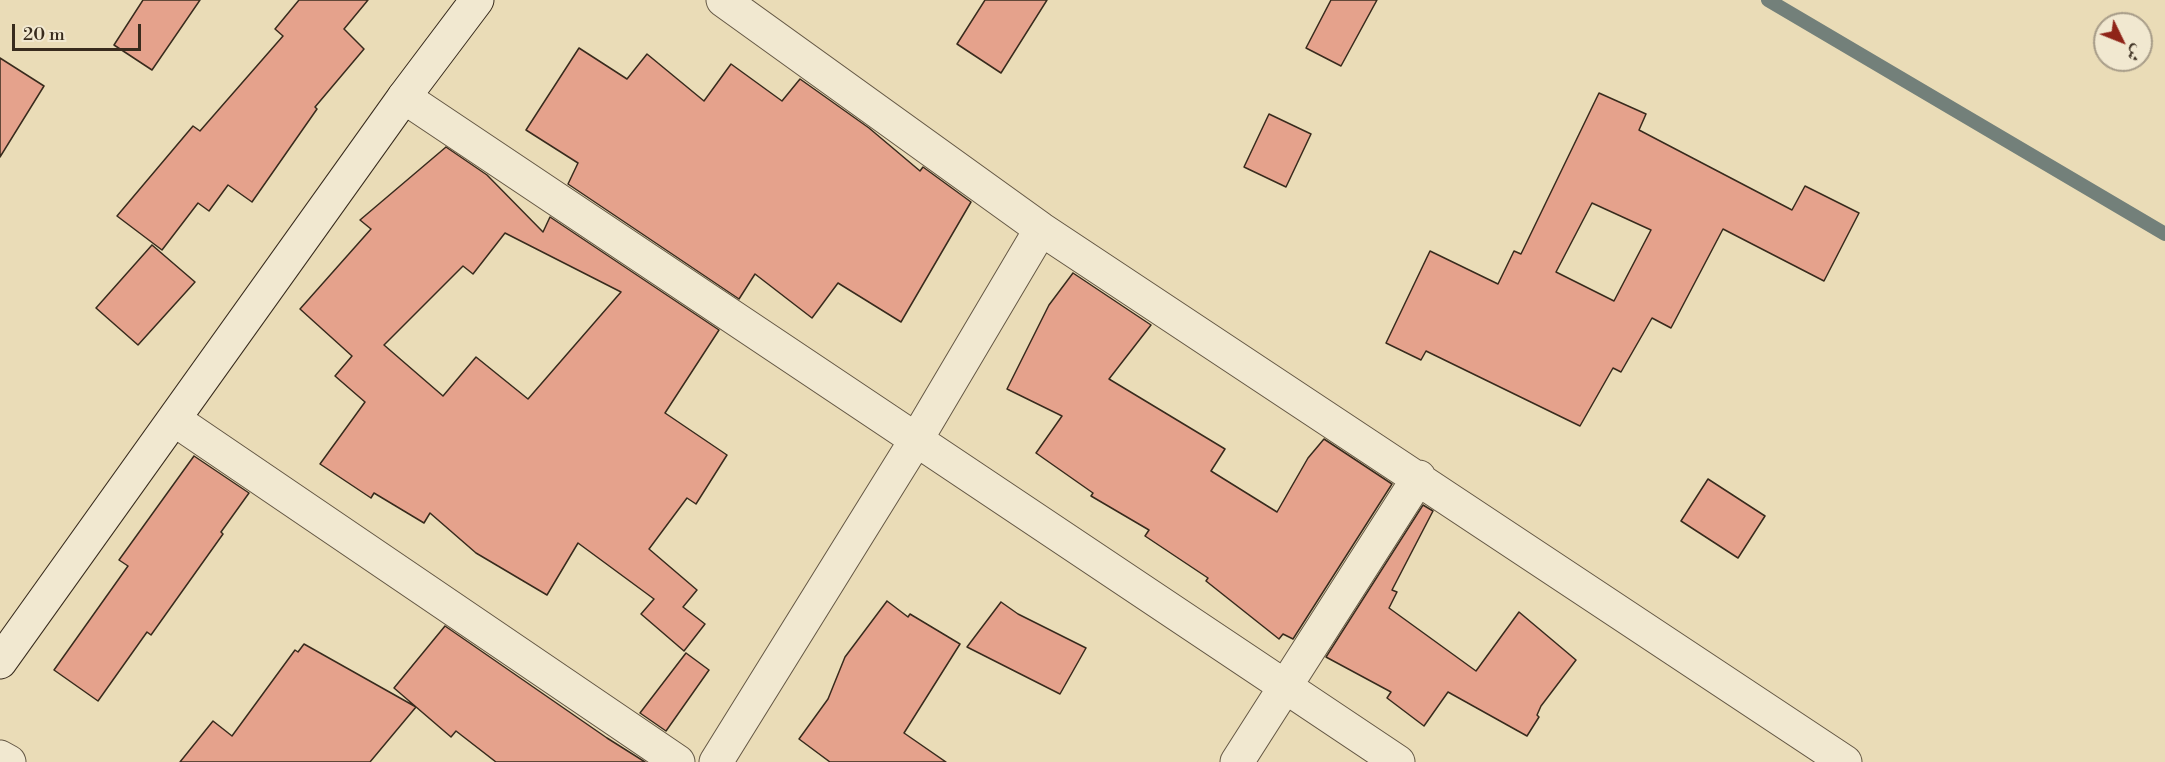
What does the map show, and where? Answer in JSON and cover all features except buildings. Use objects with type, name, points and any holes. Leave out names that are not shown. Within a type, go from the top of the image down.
[{"type":"street","points":[[0,662],[404,97],[477,0]]},
{"type":"street","points":[[723,0],[1041,229],[1268,381],[1419,477],[1845,762]]},
{"type":"street","points":[[404,97],[1398,762]]},
{"type":"street","points":[[716,762],[916,440],[1041,229]]},
{"type":"street","points":[[175,420],[678,762]]},
{"type":"street","points":[[1237,762],[1419,477]]},
{"type":"street","points":[[0,757],[9,762]]},
{"type":"waterway","points":[[1768,0],[2165,234]]}]
